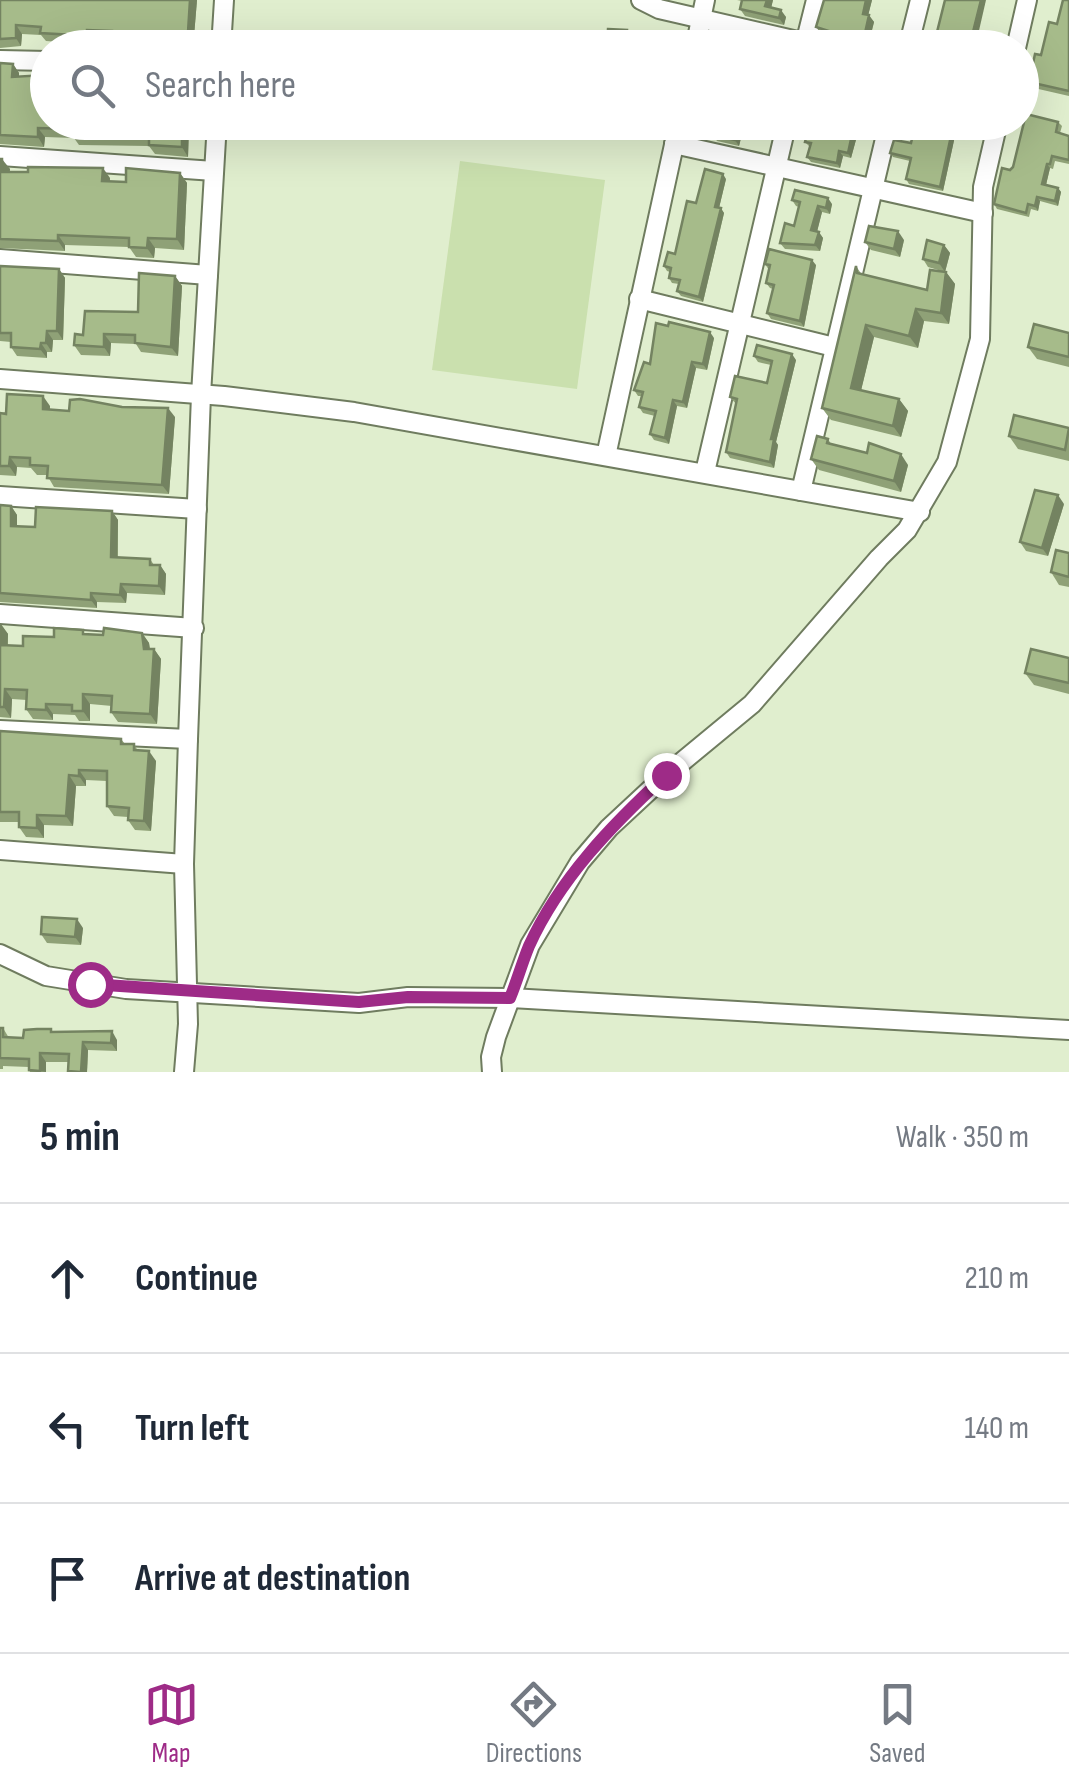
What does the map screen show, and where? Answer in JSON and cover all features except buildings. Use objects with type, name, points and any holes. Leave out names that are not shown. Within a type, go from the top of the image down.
[{"type":"street","points":[[222,30],[224,0]]},
{"type":"street","points":[[641,0],[659,10],[704,9],[763,30]]},
{"type":"street","points":[[809,30],[816,0]]},
{"type":"street","points":[[912,30],[920,0]]},
{"type":"street","points":[[1020,30],[1026,0]]},
{"type":"street","points":[[0,60],[30,61]]},
{"type":"street","points":[[184,1072],[188,1024],[184,864],[188,739],[201,395],[216,140]]},
{"type":"street","points":[[606,456],[675,140]]},
{"type":"street","points":[[705,472],[784,140]]},
{"type":"street","points":[[801,490],[885,140]]},
{"type":"street","points":[[492,1072],[496,1038],[530,945],[590,851],[666,775],[752,704],[920,512],[947,462],[980,340],[982,213],[994,140]]},
{"type":"street","points":[[674,144],[982,213]]},
{"type":"street","points":[[0,156],[214,171]]},
{"type":"street","points":[[0,260],[208,275]]},
{"type":"street","points":[[639,299],[834,347]]},
{"type":"street","points":[[0,379],[354,412],[920,512]]},
{"type":"street","points":[[0,496],[197,510]]},
{"type":"street","points":[[0,614],[194,628]]},
{"type":"street","points":[[0,730],[188,739]]},
{"type":"street","points":[[0,850],[184,864]]},
{"type":"street","points":[[0,954],[46,976],[126,988],[359,1002],[408,997],[510,998],[1069,1030]]},
{"type":"green space","points":[[460,161],[605,180],[577,389],[432,370]]},
{"type":"route","points":[[90,984],[359,1002],[408,997],[510,998],[530,945],[580,862],[609,828],[666,775]]}]
